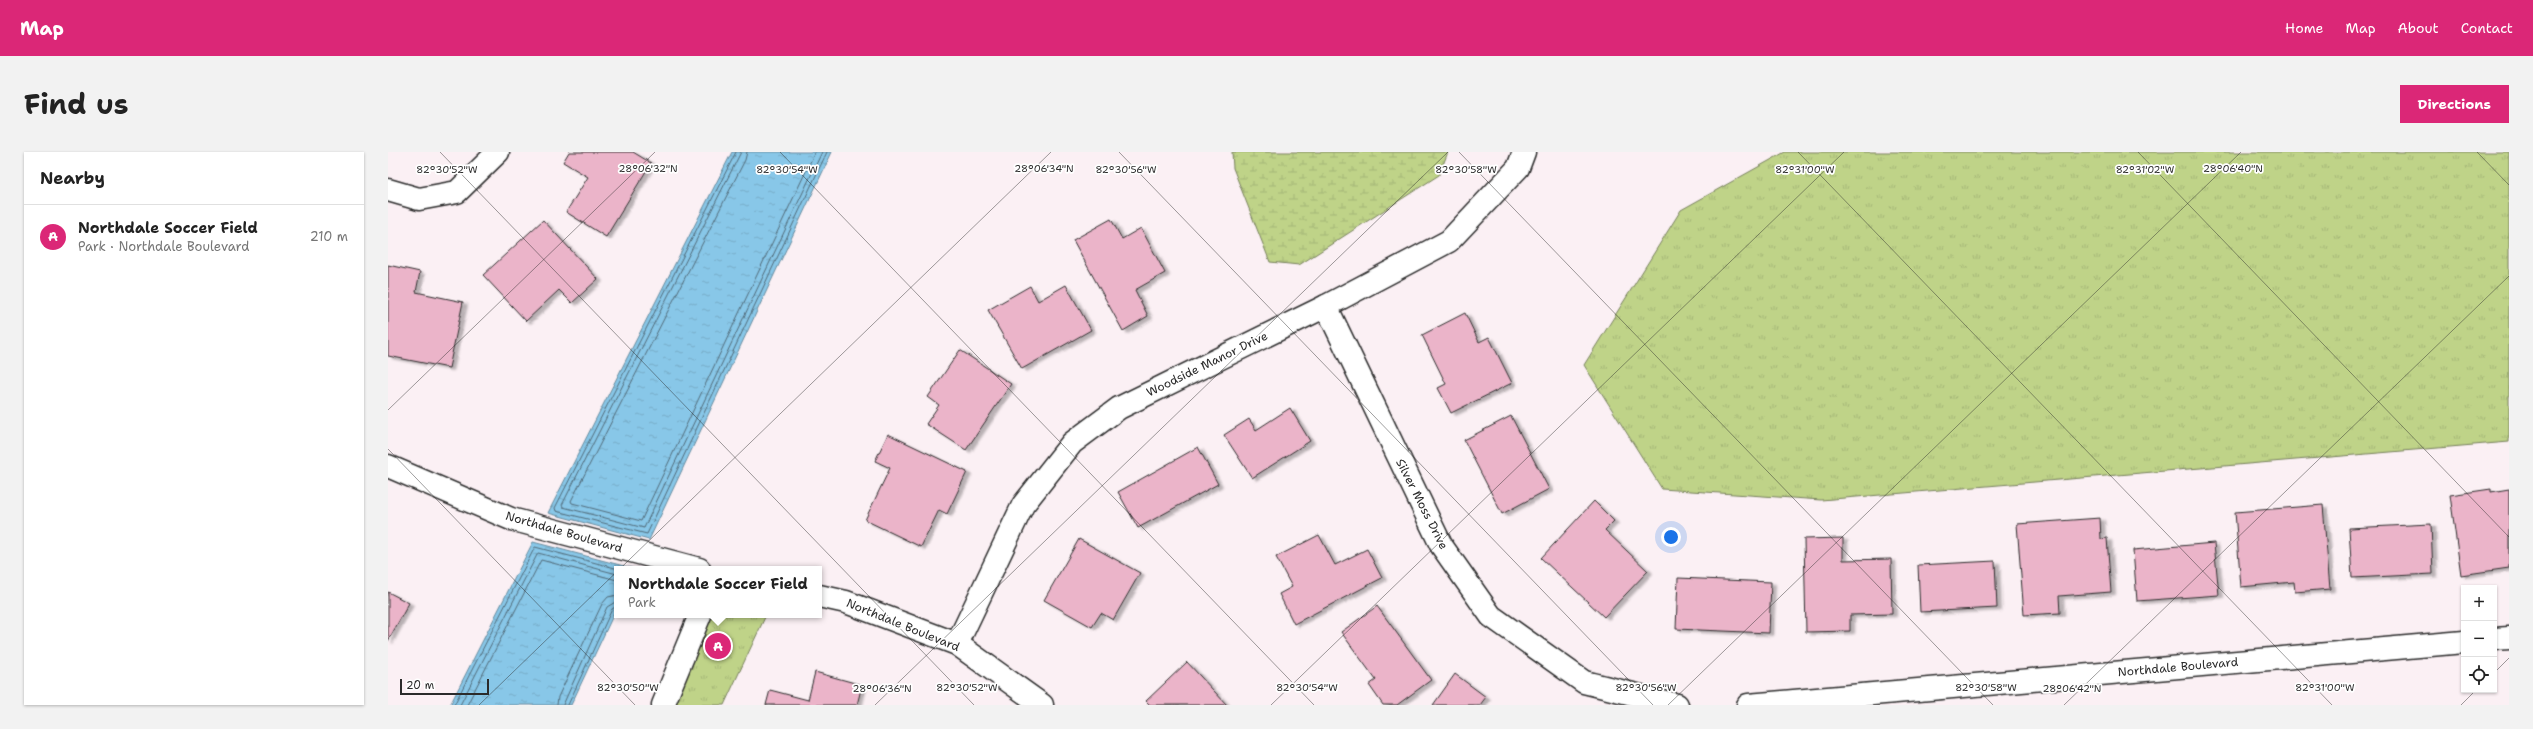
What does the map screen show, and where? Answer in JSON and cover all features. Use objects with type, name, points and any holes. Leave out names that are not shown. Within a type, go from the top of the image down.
[{"type":"street","points":[[388,190],[419,199],[457,192],[498,152]]},
{"type":"street","name":"Woodside Manor Drive","points":[[957,644],[1022,505],[1072,443],[1119,408],[1326,306],[1449,240],[1518,168],[1524,152]]},
{"type":"street","name":"Silver Moss Drive","points":[[1326,306],[1441,545],[1491,616],[1584,682],[1677,705]]},
{"type":"street","name":"Northdale Boulevard","points":[[388,466],[511,519],[688,566]]},
{"type":"street","name":"Northdale Boulevard","points":[[822,597],[846,602],[957,644],[1042,705]]},
{"type":"street","points":[[663,705],[699,618]]},
{"type":"street","points":[[2497,639],[2509,638]]},
{"type":"street","name":"Northdale Boulevard","points":[[1748,705],[2461,642]]},
{"type":"green space","points":[[1232,152],[1448,152],[1439,175],[1299,265],[1270,262],[1233,168]]},
{"type":"green space","points":[[1785,152],[2509,152],[2509,442],[1821,500],[1662,489],[1584,365],[1681,210]]},
{"type":"green space","points":[[697,618],[765,618],[724,705],[656,705]]},
{"type":"water","points":[[732,152],[832,152],[649,540],[548,513]]},
{"type":"water","points":[[533,542],[624,566],[614,566],[614,613],[571,705],[450,705]]},
{"type":"building","points":[[569,152],[633,152],[651,163],[606,237],[566,212],[588,177],[563,162]]},
{"type":"building","points":[[1111,219],[1122,239],[1141,228],[1165,273],[1135,290],[1148,316],[1123,331],[1073,240]]},
{"type":"building","points":[[543,220],[598,279],[572,303],[559,290],[526,321],[483,275]]},
{"type":"building","points":[[388,265],[420,272],[416,292],[463,302],[449,368],[388,356]]},
{"type":"building","points":[[1066,285],[1091,330],[1022,369],[988,310],[1030,286],[1038,301]]},
{"type":"building","points":[[1465,313],[1479,342],[1489,337],[1512,383],[1451,413],[1438,388],[1446,384],[1422,335]]},
{"type":"building","points":[[960,350],[1011,384],[966,450],[926,424],[939,405],[928,397]]},
{"type":"building","points":[[1290,408],[1310,441],[1252,478],[1224,435],[1249,419],[1256,430]]},
{"type":"building","points":[[1511,416],[1549,489],[1502,514],[1464,440]]},
{"type":"building","points":[[888,434],[967,472],[947,514],[939,510],[921,547],[865,520],[890,468],[875,461]]},
{"type":"building","points":[[1198,447],[1218,484],[1138,528],[1118,492]]},
{"type":"building","points":[[2491,489],[2491,492],[2509,489],[2509,568],[2461,575],[2450,495]]},
{"type":"building","points":[[1594,501],[1614,521],[1605,530],[1648,571],[1604,617],[1541,558]]},
{"type":"building","points":[[2323,505],[2330,589],[2295,592],[2294,582],[2241,587],[2235,512]]},
{"type":"building","points":[[2100,518],[2101,539],[2107,538],[2111,592],[2059,596],[2060,613],[2024,615],[2017,524]]},
{"type":"building","points":[[2431,524],[2433,574],[2352,578],[2349,528]]},
{"type":"building","points":[[1319,535],[1335,565],[1367,549],[1382,578],[1294,624],[1279,594],[1292,587],[1276,557]]},
{"type":"building","points":[[1843,538],[1843,560],[1891,559],[1892,614],[1850,615],[1850,631],[1806,632],[1804,539]]},
{"type":"building","points":[[1079,539],[1140,573],[1113,620],[1101,613],[1092,627],[1044,600]]},
{"type":"building","points":[[2214,543],[2219,595],[2137,601],[2133,550]]},
{"type":"building","points":[[1995,561],[1997,608],[1920,612],[1918,565]]},
{"type":"building","points":[[1678,578],[1771,582],[1769,633],[1676,629]]},
{"type":"building","points":[[388,592],[409,603],[388,641]]},
{"type":"building","points":[[1377,606],[1431,680],[1397,705],[1383,705],[1369,685],[1376,680],[1341,632]]},
{"type":"building","points":[[1187,662],[1227,705],[1150,705],[1146,701]]},
{"type":"building","points":[[815,672],[862,685],[857,705],[766,705],[770,690],[808,700]]},
{"type":"building","points":[[1455,674],[1486,697],[1480,705],[1433,705]]},
{"type":"place","name":"Northdale Soccer Field","points":[[718,646]]}]
